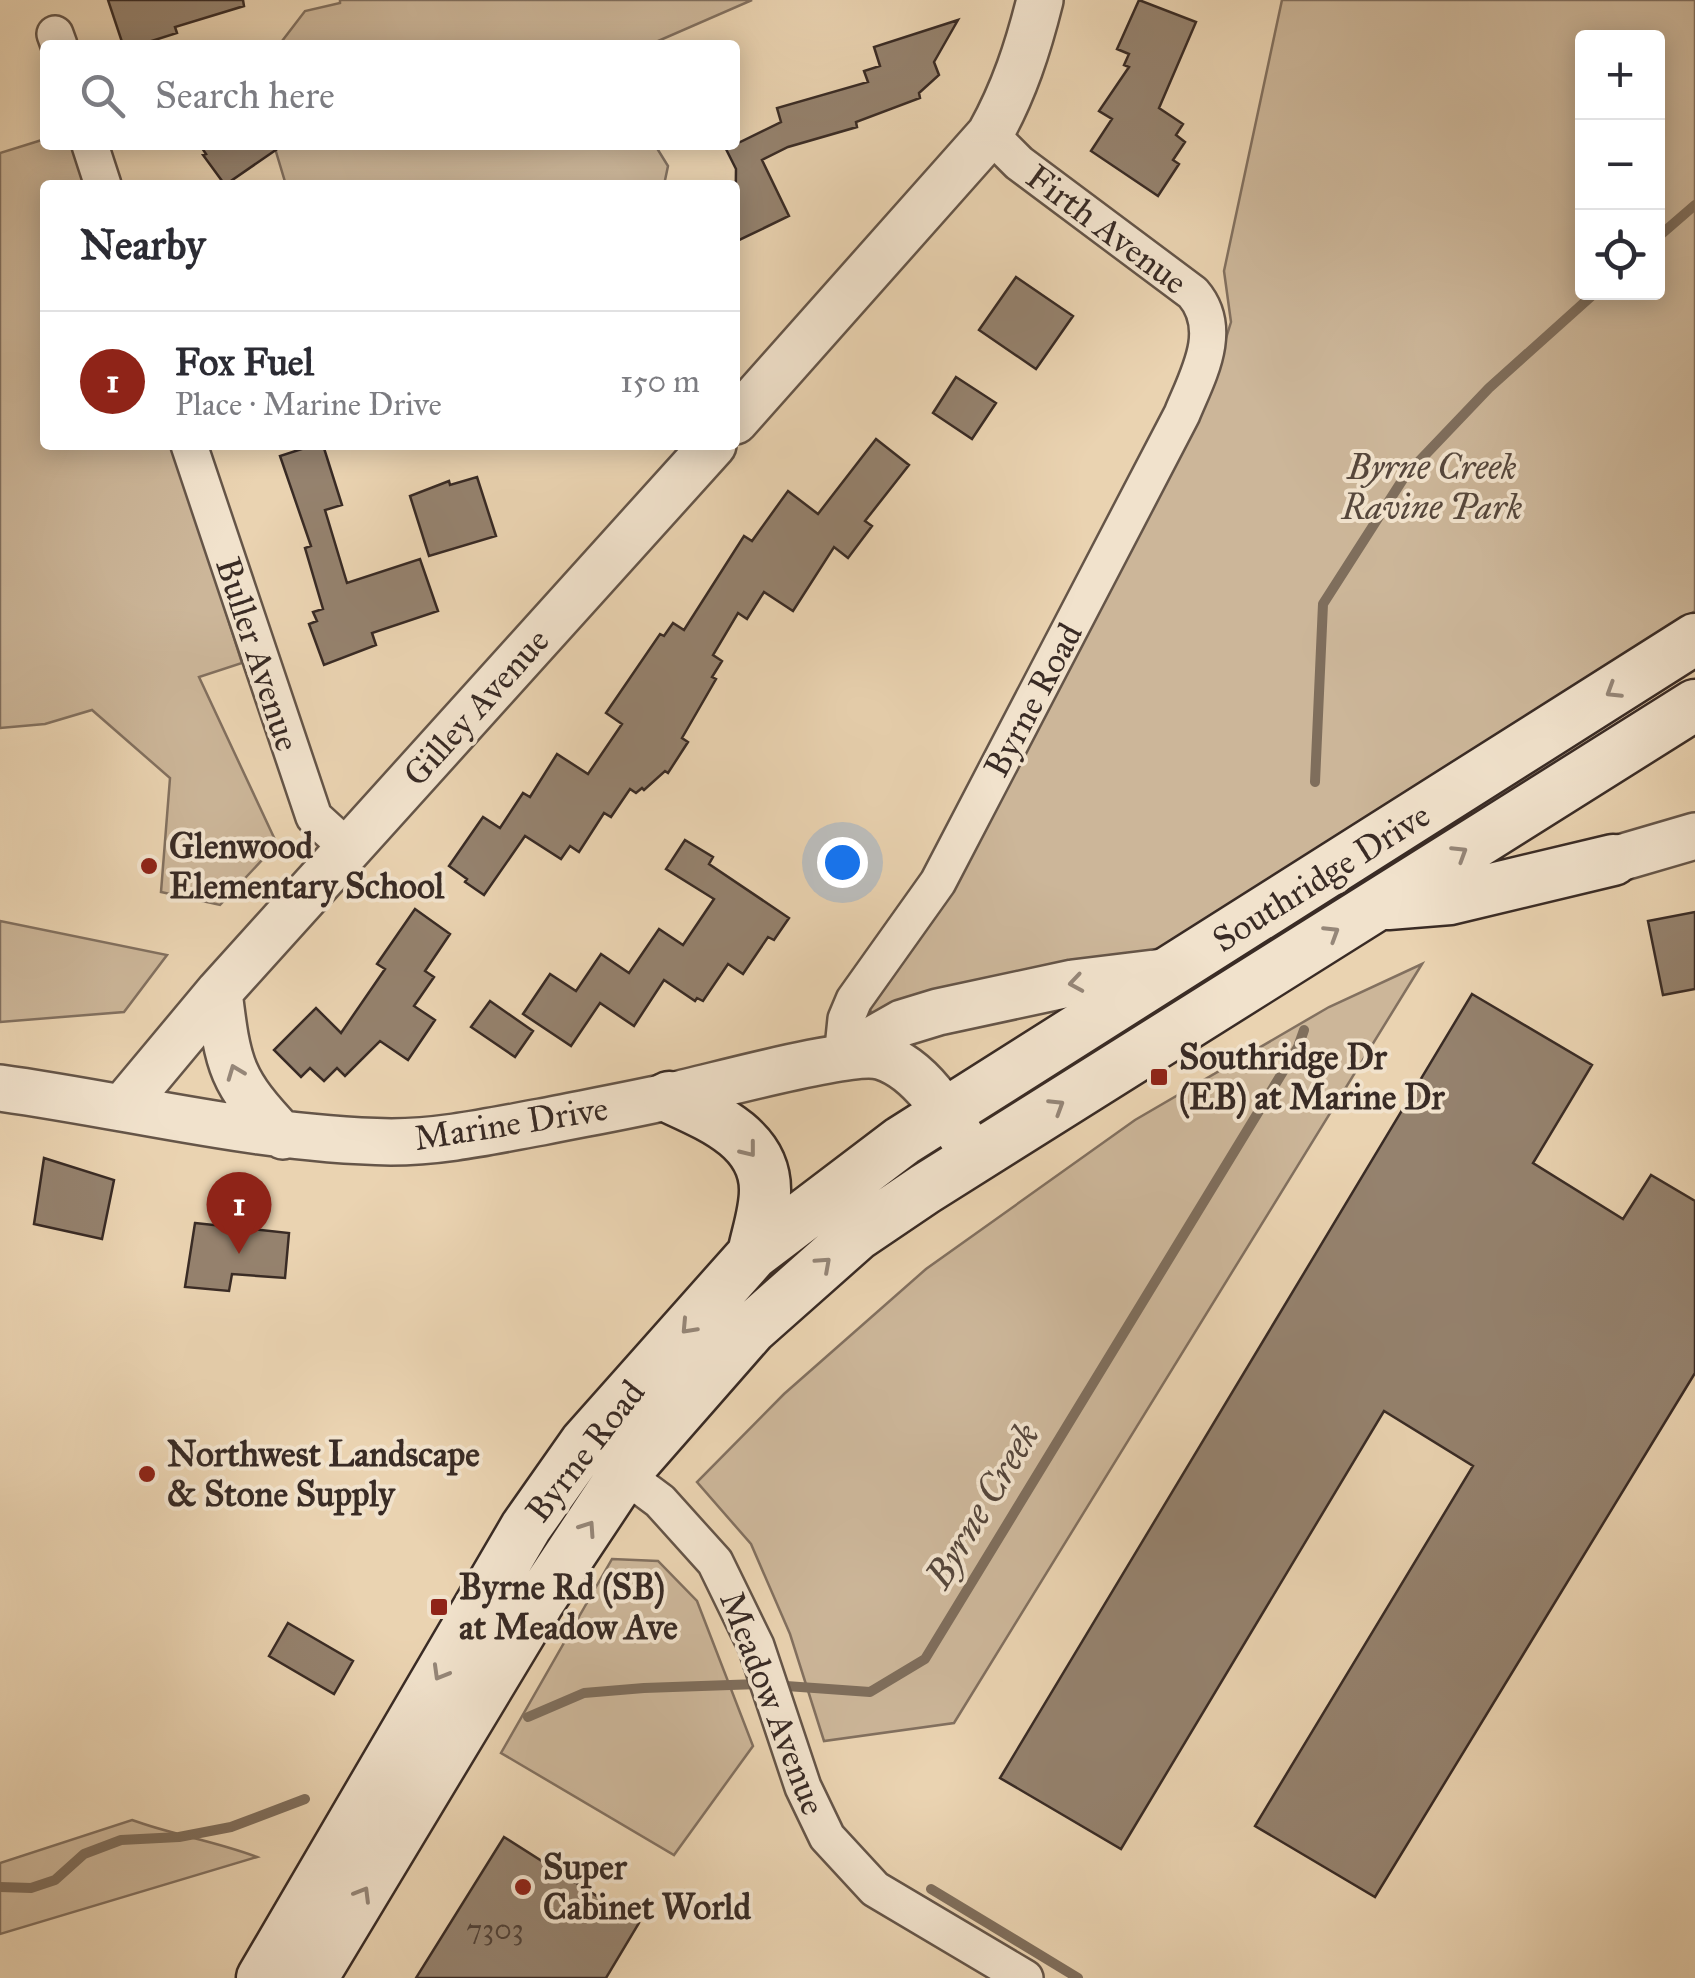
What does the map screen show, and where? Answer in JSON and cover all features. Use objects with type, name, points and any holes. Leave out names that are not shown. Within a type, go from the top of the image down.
[{"type":"main road","name":"Southridge Drive","points":[[947,1114],[1695,639]]},
{"type":"main road","name":"Southridge Drive","points":[[975,1158],[1695,704]]},
{"type":"main road","points":[[1378,905],[1450,899],[1613,860]]},
{"type":"main road","points":[[669,1097],[725,1124],[756,1156],[765,1187],[753,1254]]},
{"type":"main road","name":"Byrne Road","points":[[262,1978],[526,1527],[585,1442],[753,1254],[874,1160],[947,1114]]},
{"type":"main road","name":"Byrne Road","points":[[312,1978],[538,1602],[623,1475],[751,1329],[857,1235],[975,1158]]},
{"type":"street","points":[[740,415],[990,134],[1012,95],[1040,0]]},
{"type":"street","name":"Firth Avenue","points":[[990,134],[1019,163],[1193,293],[1204,310],[1208,332]]},
{"type":"street","points":[[92,150],[102,180]]},
{"type":"street","name":"Byrne Road","points":[[842,1058],[846,1019],[854,1000],[938,882],[1182,414],[1208,350],[1208,332]]},
{"type":"street","name":"Buller Avenue","points":[[191,450],[314,817],[349,849]]},
{"type":"street","name":"Gilley Avenue","points":[[123,1107],[218,992],[708,450]]},
{"type":"street","points":[[1613,860],[1695,836]]},
{"type":"street","name":"Marine Drive","points":[[842,1058],[902,1023],[938,1012],[1073,983],[1173,971]]},
{"type":"street","points":[[218,992],[224,1042],[235,1077],[247,1098],[283,1136]]},
{"type":"street","name":"Marine Drive","points":[[0,1088],[283,1136],[393,1142],[461,1137],[669,1097],[842,1058],[882,1056],[913,1076],[947,1114],[975,1158]]},
{"type":"street","name":"Meadow Avenue","points":[[585,1442],[660,1501],[715,1562],[756,1646],[814,1813],[849,1864],[875,1889],[1025,1978]]},
{"type":"green space","points":[[752,0],[660,40],[283,40],[305,11],[340,3]]},
{"type":"green space","name":"Byrne Creek Ravine Park","points":[[1282,0],[1695,0],[1695,611],[1156,953],[875,1015],[868,1009],[1223,348],[1231,322],[1224,271]]},
{"type":"green space","points":[[40,141],[40,150],[79,150],[88,180],[40,180],[40,450],[175,450],[242,663],[199,677],[277,844],[220,905],[161,892],[170,778],[92,710],[45,724],[0,728],[0,153]]},
{"type":"green space","points":[[276,150],[658,150],[668,166],[665,180],[284,180]]},
{"type":"green space","points":[[0,921],[167,955],[124,1012],[0,1022]]},
{"type":"green space","points":[[1422,964],[954,1723],[824,1741],[790,1634],[751,1544],[697,1482],[784,1394],[926,1269],[1135,1120],[1329,1007]]},
{"type":"green space","points":[[612,1559],[658,1561],[697,1601],[753,1746],[674,1855],[501,1753]]},
{"type":"green space","points":[[132,1820],[257,1857],[0,1934],[0,1863]]},
{"type":"building","points":[[108,0],[243,0],[244,6],[175,27],[177,33],[155,40],[121,40]]},
{"type":"building","points":[[1139,0],[1196,22],[1159,108],[1183,124],[1176,135],[1185,142],[1173,160],[1179,164],[1158,196],[1091,151],[1112,119],[1099,111],[1129,67],[1124,65],[1129,54],[1117,49]]},
{"type":"building","points":[[958,20],[934,62],[939,75],[919,93],[920,98],[856,122],[857,127],[788,147],[762,160],[789,216],[740,240],[740,180],[736,180],[736,169],[726,150],[740,150],[740,142],[781,122],[777,108],[868,82],[864,71],[880,66],[874,47]]},
{"type":"building","points":[[203,150],[276,150],[232,180],[221,180],[203,155]]},
{"type":"building","points":[[1016,277],[1073,316],[1036,369],[979,330]]},
{"type":"building","points":[[956,377],[996,403],[972,439],[933,413]]},
{"type":"building","points":[[876,439],[909,465],[865,521],[872,526],[848,558],[834,547],[793,611],[764,592],[747,619],[738,613],[713,655],[722,661],[712,677],[716,679],[682,738],[688,742],[668,773],[665,771],[644,790],[636,793],[630,789],[611,817],[604,813],[579,852],[570,846],[561,859],[525,836],[484,895],[465,882],[467,879],[449,866],[483,817],[500,828],[523,793],[530,797],[557,754],[588,774],[622,724],[606,713],[660,634],[664,636],[673,623],[684,630],[744,536],[752,541],[788,491],[818,514]]},
{"type":"building","points":[[299,450],[325,450],[342,505],[325,510],[347,583],[420,559],[438,611],[372,633],[376,645],[324,665],[309,624],[317,621],[313,612],[323,609],[305,548],[311,546],[280,456]]},
{"type":"building","points":[[477,477],[496,536],[429,556],[410,496],[449,481],[450,485]]},
{"type":"building","points":[[685,840],[713,857],[709,864],[789,918],[774,940],[768,937],[743,974],[728,964],[703,1001],[695,1001],[664,980],[634,1026],[600,1003],[571,1046],[523,1014],[550,974],[576,991],[601,954],[629,973],[659,929],[683,945],[714,899],[666,869]]},
{"type":"building","points":[[415,909],[450,934],[425,971],[434,977],[414,1006],[435,1020],[408,1060],[380,1041],[345,1076],[337,1068],[324,1081],[310,1068],[301,1077],[274,1050],[316,1008],[341,1033],[385,969],[377,964]]},
{"type":"building","points":[[1695,912],[1695,989],[1663,995],[1648,921]]},
{"type":"building","points":[[1472,994],[1592,1065],[1533,1163],[1623,1219],[1651,1175],[1695,1201],[1695,1373],[1375,1897],[1255,1826],[1473,1466],[1384,1411],[1121,1849],[1000,1778]]},
{"type":"building","points":[[490,1001],[533,1031],[515,1057],[471,1027]]},
{"type":"building","points":[[44,1158],[114,1180],[102,1239],[34,1224]]},
{"type":"building","points":[[195,1223],[289,1233],[285,1278],[232,1274],[229,1291],[185,1287]]},
{"type":"building","points":[[288,1623],[353,1661],[334,1694],[269,1656]]},
{"type":"building","points":[[504,1837],[639,1923],[606,1978],[416,1978]]},
{"type":"waterway","name":"Byrne Creek","points":[[1665,231],[1695,205]]},
{"type":"waterway","name":"Byrne Creek","points":[[1315,782],[1323,604],[1405,476],[1489,388],[1587,300]]},
{"type":"waterway","name":"Byrne Creek","points":[[528,1717],[584,1693],[644,1688],[759,1684],[870,1692],[925,1659],[1298,1047],[1304,1030]]},
{"type":"waterway","name":"Byrne Creek","points":[[0,1887],[31,1888],[55,1880],[84,1854],[121,1840],[179,1837],[231,1827],[305,1799]]},
{"type":"waterway","points":[[931,1889],[1078,1978]]},
{"type":"place","name":"Glenwood Elementary School","points":[[149,866]]},
{"type":"place","name":"Southridge Dr (EB) at Marine Dr","points":[[1159,1077]]},
{"type":"place","name":"Fox Fuel","points":[[239,1254]]},
{"type":"place","name":"Northwest Landscape & Stone Supply","points":[[147,1474]]},
{"type":"place","name":"Byrne Rd (SB) at Meadow Ave","points":[[439,1607]]},
{"type":"place","name":"Super Cabinet World","points":[[523,1887]]}]
